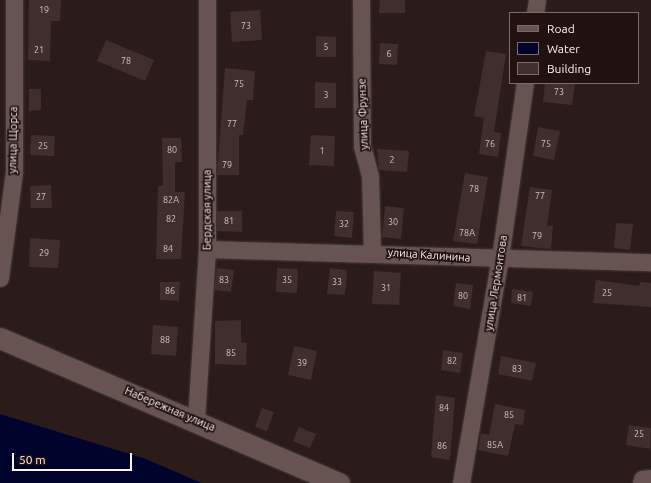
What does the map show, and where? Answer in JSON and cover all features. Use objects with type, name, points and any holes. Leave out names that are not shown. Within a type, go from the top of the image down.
[{"type":"street","name":"улица Щорса","points":[[0,278],[14,171],[14,0]]},
{"type":"street","name":"Бердская улица","points":[[196,419],[207,249],[207,0]]},
{"type":"street","name":"улица Фрунзе","points":[[360,0],[362,146],[370,176],[372,252]]},
{"type":"street","points":[[535,12],[537,0]]},
{"type":"street","name":"улица Лермонтова","points":[[461,483],[500,258],[525,84]]},
{"type":"street","name":"улица Калинина","points":[[207,249],[372,252],[446,259],[500,258],[651,262]]},
{"type":"street","name":"Набережная улица","points":[[0,338],[196,419],[339,483]]},
{"type":"street","points":[[641,483],[642,479],[651,478]]},
{"type":"water","points":[[0,414],[146,459],[201,483],[0,483]]},
{"type":"building","points":[[29,0],[61,0],[60,21],[51,21],[50,61],[28,60]]},
{"type":"building","points":[[380,0],[405,0],[405,13],[379,13]]},
{"type":"building","points":[[260,10],[262,40],[232,42],[230,12]]},
{"type":"building","points":[[316,36],[336,37],[336,57],[316,57]]},
{"type":"building","points":[[106,40],[154,60],[145,81],[97,61]]},
{"type":"building","points":[[380,43],[398,44],[397,65],[379,64]]},
{"type":"building","points":[[486,51],[506,54],[494,132],[501,133],[498,157],[479,154],[484,118],[474,116]]},
{"type":"building","points":[[225,68],[255,71],[253,100],[247,100],[243,135],[239,135],[239,175],[217,175]]},
{"type":"building","points":[[315,82],[336,83],[336,108],[315,108]]},
{"type":"building","points":[[545,84],[575,84],[572,105],[543,102]]},
{"type":"building","points":[[29,89],[41,89],[41,110],[29,111]]},
{"type":"building","points":[[538,127],[560,131],[554,160],[533,156]]},
{"type":"building","points":[[31,135],[55,136],[54,156],[30,155]]},
{"type":"building","points":[[311,135],[335,136],[334,166],[309,165]]},
{"type":"building","points":[[162,138],[181,138],[182,162],[175,162],[175,192],[185,192],[181,259],[156,259],[158,186],[163,186]]},
{"type":"building","points":[[377,149],[409,151],[407,172],[379,170]]},
{"type":"building","points":[[465,173],[488,177],[477,244],[453,241]]},
{"type":"building","points":[[51,185],[52,208],[31,208],[30,186]]},
{"type":"building","points":[[530,187],[552,190],[547,226],[553,226],[551,249],[521,246]]},
{"type":"building","points":[[385,206],[404,208],[401,239],[382,237]]},
{"type":"building","points":[[217,211],[242,211],[242,232],[217,231]]},
{"type":"building","points":[[336,211],[354,212],[352,238],[334,236]]},
{"type":"building","points":[[616,223],[633,224],[630,250],[614,248]]},
{"type":"building","points":[[30,238],[60,240],[58,268],[29,267]]},
{"type":"building","points":[[217,268],[234,270],[231,292],[214,290]]},
{"type":"building","points":[[277,268],[298,269],[297,293],[276,292]]},
{"type":"building","points":[[330,268],[347,270],[345,295],[327,294]]},
{"type":"building","points":[[374,271],[401,273],[399,305],[372,304]]},
{"type":"building","points":[[596,280],[639,286],[640,282],[651,283],[651,307],[593,303]]},
{"type":"building","points":[[160,282],[180,282],[179,301],[160,300]]},
{"type":"building","points":[[456,283],[473,285],[470,309],[453,306]]},
{"type":"building","points":[[512,289],[533,292],[531,306],[511,303]]},
{"type":"building","points":[[241,320],[241,342],[247,343],[246,365],[215,364],[215,321]]},
{"type":"building","points":[[153,325],[178,327],[176,356],[151,354]]},
{"type":"building","points":[[294,346],[317,351],[311,380],[288,375]]},
{"type":"building","points":[[443,350],[463,353],[460,373],[441,370]]},
{"type":"building","points":[[501,356],[536,363],[532,381],[498,374]]},
{"type":"building","points":[[436,395],[455,398],[450,460],[431,457]]},
{"type":"building","points":[[495,404],[525,410],[523,425],[515,424],[508,456],[478,450],[481,433],[489,435]]},
{"type":"building","points":[[262,408],[274,412],[267,431],[255,427]]},
{"type":"building","points":[[629,425],[651,428],[650,449],[626,445]]},
{"type":"building","points":[[299,427],[316,434],[310,448],[293,441]]}]
